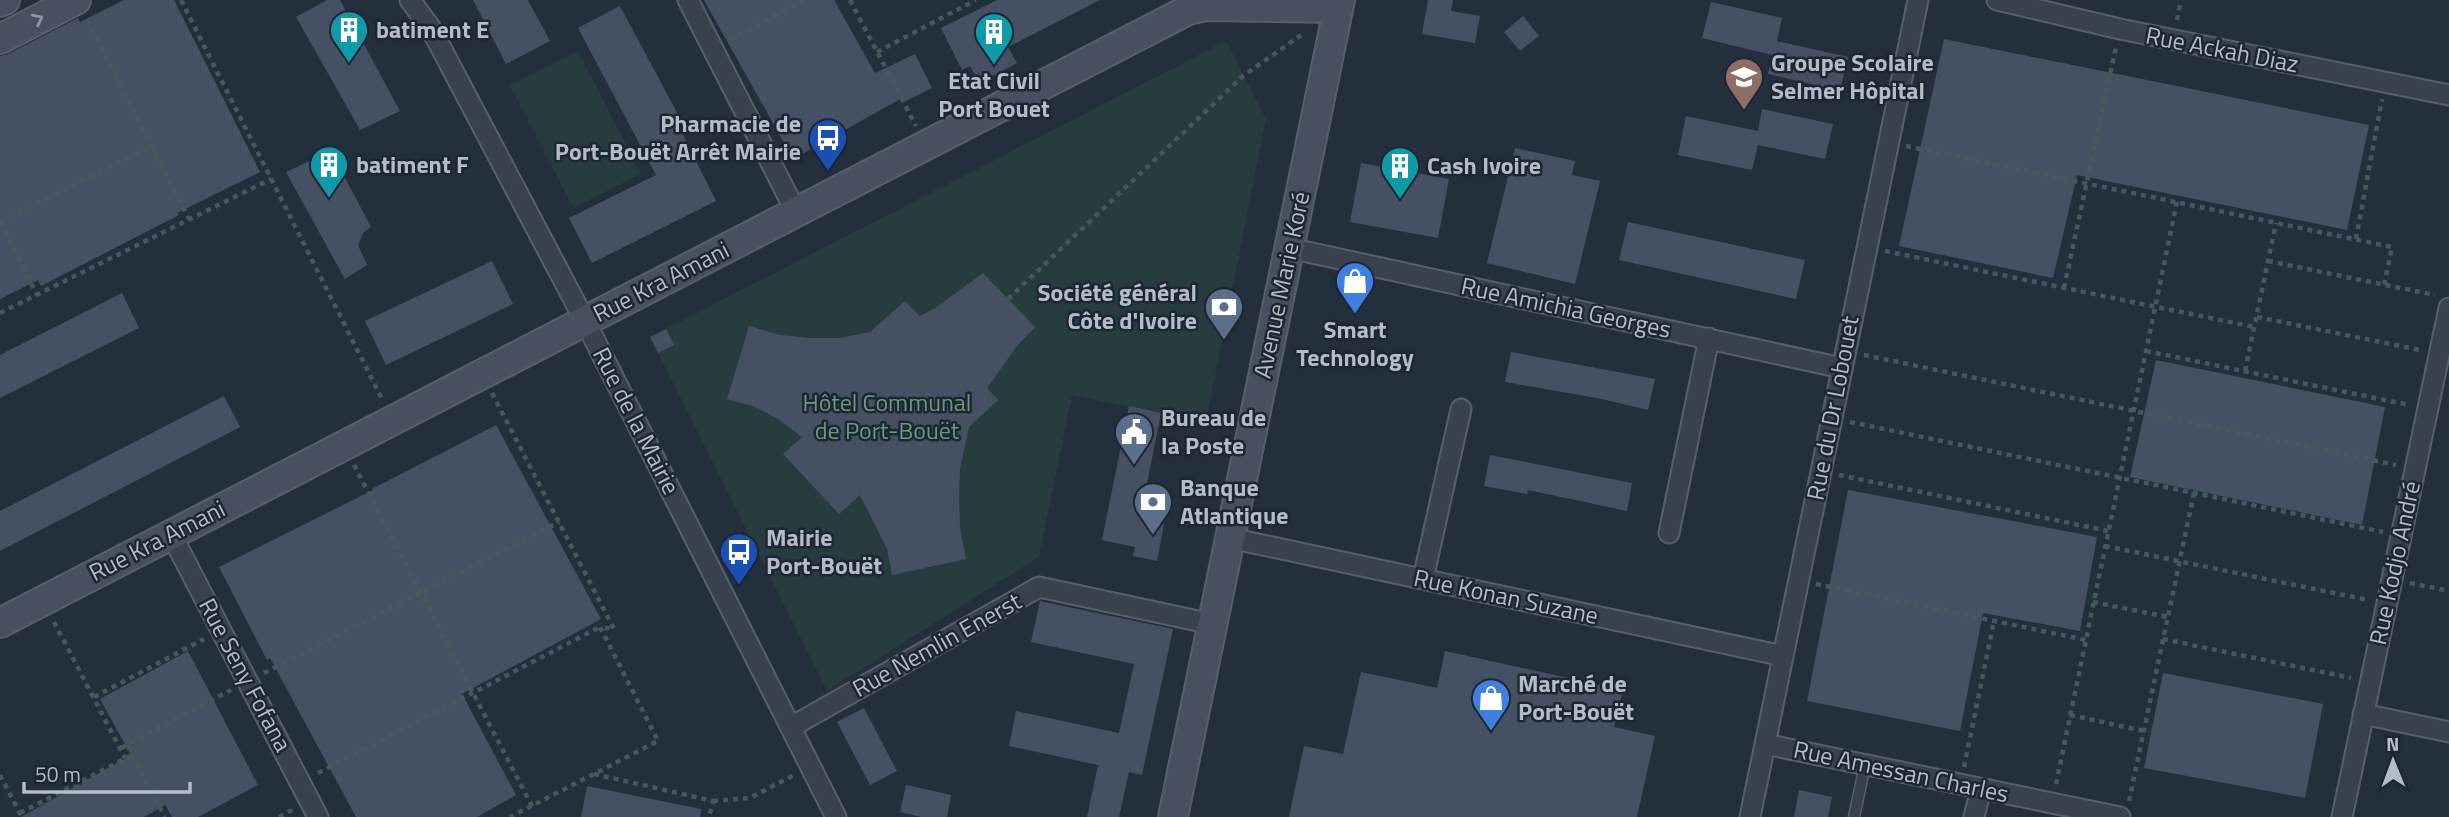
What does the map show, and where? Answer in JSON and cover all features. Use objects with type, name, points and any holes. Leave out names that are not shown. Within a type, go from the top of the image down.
[{"type":"street","points":[[0,2],[5,0]]},
{"type":"street","name":"Rue de la Mairie","points":[[410,0],[430,27],[585,321],[836,817]]},
{"type":"street","name":"Rue de la Mairie","points":[[422,0],[430,27]]},
{"type":"street","points":[[688,0],[796,212]]},
{"type":"street","name":"Rue du Dr Lobouet","points":[[1750,817],[1917,0]]},
{"type":"street","name":"Rue Ackah Diaz","points":[[1997,0],[2120,29],[2449,95]]},
{"type":"street","name":"Rue Kra Amani","points":[[0,623],[926,145],[1185,5],[1339,4]]},
{"type":"street","name":"Avenue Marie Koré","points":[[1173,817],[1339,4]]},
{"type":"street","points":[[0,38],[80,6]]},
{"type":"street","name":"Rue Amichia Georges","points":[[1289,248],[1709,338],[1844,359]]},
{"type":"street","name":"Rue Kodjo André","points":[[2342,817],[2439,354],[2442,302]]},
{"type":"street","points":[[1669,533],[1709,338]]},
{"type":"street","points":[[1423,579],[1461,409]]},
{"type":"street","name":"Rue Seny Fofana","points":[[172,534],[318,817]]},
{"type":"street","name":"Rue Konan Suzane","points":[[1230,538],[1783,656]]},
{"type":"street","name":"Rue Nemlin Enerst","points":[[791,727],[1038,587],[1212,624]]},
{"type":"street","points":[[2363,714],[2449,732]]},
{"type":"street","name":"Rue Amessan Charles","points":[[1765,744],[2052,803],[2124,811]]},
{"type":"street","points":[[1974,817],[1981,789]]},
{"type":"lane","points":[[1854,817],[1865,765]]},
{"type":"path","points":[[181,0],[393,420]]},
{"type":"path","points":[[713,48],[806,0]]},
{"type":"path","points":[[850,0],[926,145]]},
{"type":"path","points":[[958,0],[962,8]]},
{"type":"path","points":[[877,52],[976,0]]},
{"type":"path","points":[[80,6],[189,219]]},
{"type":"path","points":[[2064,288],[2120,29]]},
{"type":"path","points":[[1008,299],[1244,76],[1307,31]]},
{"type":"path","points":[[2356,239],[2386,82]]},
{"type":"path","points":[[1888,142],[2392,247],[2384,285]]},
{"type":"path","points":[[37,295],[0,221],[152,146]]},
{"type":"path","points":[[0,313],[271,178]]},
{"type":"path","points":[[2052,803],[2177,202]]},
{"type":"path","points":[[2245,371],[2276,223]]},
{"type":"path","points":[[1867,247],[2255,327]]},
{"type":"path","points":[[2268,261],[2384,285],[2442,302]]},
{"type":"path","points":[[2256,317],[2439,354]]},
{"type":"path","points":[[2146,351],[2428,409]]},
{"type":"path","points":[[1844,359],[2133,411],[2415,469]]},
{"type":"path","points":[[301,781],[600,627],[614,629],[482,374]]},
{"type":"path","points":[[1832,418],[2401,536]]},
{"type":"path","points":[[344,445],[532,806]]},
{"type":"path","points":[[1821,471],[2108,531]]},
{"type":"path","points":[[2124,811],[2144,731],[2194,493]]},
{"type":"path","points":[[121,748],[559,522]]},
{"type":"path","points":[[2105,546],[2387,604]]},
{"type":"path","points":[[1798,580],[2086,640]]},
{"type":"path","points":[[2392,580],[2449,591]]},
{"type":"path","points":[[42,601],[125,758]]},
{"type":"path","points":[[2094,602],[2168,617]]},
{"type":"path","points":[[1960,784],[1994,621]]},
{"type":"path","points":[[510,817],[658,741],[600,627]]},
{"type":"path","points":[[94,697],[222,630]]},
{"type":"path","points":[[2163,639],[2370,682]]},
{"type":"path","points":[[2070,715],[2144,731]]},
{"type":"path","points":[[127,745],[165,817]]},
{"type":"path","points":[[0,775],[21,815],[132,755]]},
{"type":"path","points":[[593,774],[713,801],[750,798],[811,766]]},
{"type":"path","points":[[709,817],[713,801]]},
{"type":"green space","name":"Hôtel Communal de Port-Bouët","points":[[1226,41],[1266,119],[1206,422],[1072,395],[1039,557],[827,691],[650,337]]},
{"type":"green space","points":[[578,51],[641,174],[573,208],[510,85]]},
{"type":"building","points":[[124,0],[174,0],[260,172],[41,286],[38,280],[0,299],[0,56],[78,18],[80,22]]},
{"type":"building","name":"batiment E","points":[[327,0],[340,0],[400,111],[360,130],[296,17]]},
{"type":"building","points":[[473,0],[528,0],[550,41],[506,64]]},
{"type":"building","points":[[704,0],[834,0],[875,73],[915,54],[932,88],[904,102],[902,98],[793,159]]},
{"type":"building","points":[[997,0],[1100,0],[1008,47],[1017,63],[979,83],[970,66],[962,70],[941,28]]},
{"type":"building","points":[[1428,0],[1453,0],[1451,11],[1480,16],[1475,43],[1422,34]]},
{"type":"building","points":[[1711,2],[1782,18],[1777,41],[1848,57],[1840,91],[1768,74],[1772,55],[1702,38]]},
{"type":"building","points":[[620,6],[688,133],[683,135],[716,201],[592,263],[569,218],[656,175],[578,28]]},
{"type":"building","points":[[1523,16],[1539,36],[1520,51],[1504,32]]},
{"type":"building","points":[[1944,39],[2369,125],[2347,230],[2077,175],[2053,278],[1899,246]]},
{"type":"building","points":[[1762,109],[1833,124],[1825,159],[1758,145],[1752,170],[1678,155],[1686,116],[1758,131]]},
{"type":"building","points":[[1515,148],[1575,161],[1572,175],[1600,181],[1575,284],[1487,263]]},
{"type":"building","name":"batiment F","points":[[331,151],[371,227],[363,233],[358,245],[367,265],[345,279],[286,172]]},
{"type":"building","name":"Cash Ivoire","points":[[1361,163],[1449,179],[1438,238],[1350,222]]},
{"type":"building","points":[[1628,222],[1805,260],[1796,299],[1619,260]]},
{"type":"building","points":[[492,261],[513,304],[386,365],[365,321]]},
{"type":"building","name":"Hôtel Communal de Port-Bouët","points":[[983,273],[1035,327],[1017,346],[987,388],[998,400],[969,427],[960,468],[959,497],[960,528],[966,559],[892,575],[887,549],[860,495],[839,514],[783,454],[802,437],[780,420],[753,406],[727,399],[749,326],[780,335],[811,338],[840,338],[870,332],[905,301],[920,316],[937,307]]},
{"type":"building","points":[[122,293],[139,328],[0,398],[0,355]]},
{"type":"building","points":[[666,329],[674,345],[658,353],[650,337]]},
{"type":"building","points":[[1511,352],[1655,379],[1648,410],[1505,382]]},
{"type":"building","points":[[2156,360],[2385,407],[2362,525],[2130,477]]},
{"type":"building","points":[[224,396],[240,427],[0,551],[0,511]]},
{"type":"building","points":[[1129,406],[1161,413],[1140,519],[1164,524],[1157,561],[1133,556],[1135,547],[1102,540]]},
{"type":"building","points":[[496,425],[601,619],[462,694],[516,795],[477,817],[356,817],[270,658],[267,660],[219,567]]},
{"type":"building","points":[[1490,455],[1632,483],[1627,511],[1528,490],[1527,494],[1484,486]]},
{"type":"building","points":[[1848,490],[2097,537],[2080,631],[1983,613],[1960,731],[1807,701]]},
{"type":"building","points":[[1040,601],[1173,629],[1142,775],[1129,772],[1119,817],[1087,817],[1098,765],[1009,746],[1016,711],[1119,733],[1134,664],[1031,642]]},
{"type":"building","points":[[188,651],[258,785],[198,817],[172,817],[165,805],[144,817],[21,817],[131,755],[100,699]]},
{"type":"building","name":"Marché de Port-Bouët","points":[[1445,651],[1623,690],[1614,727],[1655,736],[1637,817],[1289,817],[1304,746],[1343,754],[1361,672],[1437,688]]},
{"type":"building","points":[[2163,673],[2323,704],[2305,798],[2144,768]]},
{"type":"building","points":[[864,708],[897,771],[870,785],[837,722]]},
{"type":"building","points":[[906,785],[951,795],[947,817],[921,817],[900,812]]},
{"type":"building","points":[[587,786],[701,809],[700,817],[581,817]]},
{"type":"building","points":[[1799,790],[1832,797],[1828,817],[1794,817]]},
{"type":"place","name":"batiment E","points":[[349,64]]},
{"type":"place","name":"Etat Civil Port Bouet","points":[[994,66]]},
{"type":"place","name":"Groupe Scolaire Selmer Hôpital","points":[[1744,111]]},
{"type":"place","name":"Pharmacie de Port-Bouët Arrêt Mairie","points":[[828,172]]},
{"type":"place","name":"batiment F","points":[[329,199]]},
{"type":"place","name":"Cash Ivoire","points":[[1400,200]]},
{"type":"place","name":"Smart Technology","points":[[1355,315]]},
{"type":"place","name":"Société général Côte d'Ivoire","points":[[1224,341]]},
{"type":"place","name":"Bureau de la Poste","points":[[1134,466]]},
{"type":"place","name":"Banque Atlantique","points":[[1153,536]]},
{"type":"place","name":"Mairie Port-Bouët","points":[[739,586]]},
{"type":"place","name":"Marché de Port-Bouët","points":[[1491,732]]}]
